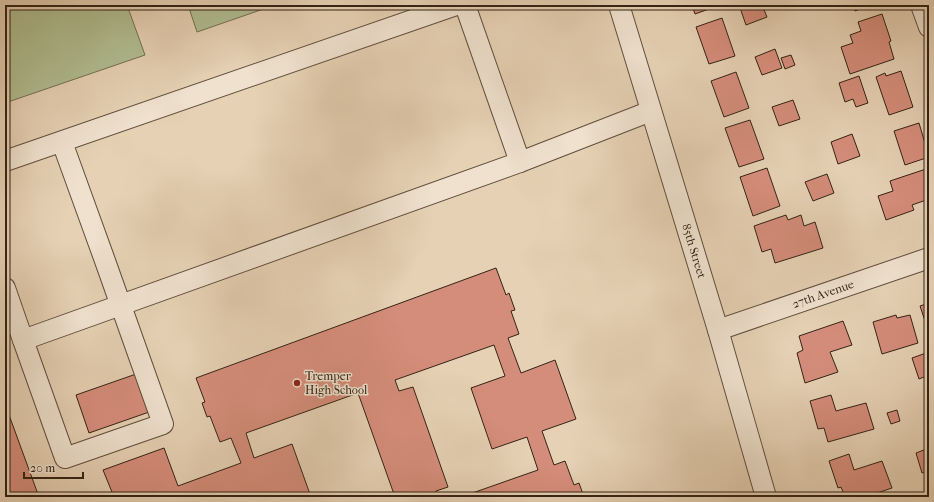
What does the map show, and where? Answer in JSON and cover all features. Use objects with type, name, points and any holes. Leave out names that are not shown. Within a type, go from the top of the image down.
[{"type":"street","points":[[5,161],[456,5]]},
{"type":"street","points":[[465,5],[520,162]]},
{"type":"street","name":"85th Street","points":[[619,5],[718,330],[766,497]]},
{"type":"street","points":[[921,5],[929,27]]},
{"type":"street","points":[[23,340],[520,162],[652,111]]},
{"type":"street","points":[[5,288],[65,458],[163,424],[62,142]]},
{"type":"street","name":"27th Avenue","points":[[718,330],[929,258]]},
{"type":"green space","points":[[5,5],[127,5],[145,55],[5,103]]},
{"type":"green space","points":[[188,5],[275,5],[197,32]]},
{"type":"building","points":[[692,5],[720,5],[695,14]]},
{"type":"building","points":[[739,5],[762,5],[767,17],[746,25]]},
{"type":"building","points":[[853,5],[871,5],[855,11]]},
{"type":"building","points":[[882,14],[891,41],[889,42],[894,59],[850,74],[841,47],[853,43],[850,35],[861,31],[858,22]]},
{"type":"building","points":[[722,18],[735,56],[709,64],[696,27]]},
{"type":"building","points":[[775,49],[782,68],[762,75],[755,57]]},
{"type":"building","points":[[791,55],[795,65],[785,69],[781,58]]},
{"type":"building","points":[[901,71],[913,107],[889,115],[876,77],[885,73],[886,76]]},
{"type":"building","points":[[736,72],[749,108],[724,117],[711,81]]},
{"type":"building","points":[[859,76],[868,103],[856,107],[853,99],[845,102],[839,83]]},
{"type":"building","points":[[793,100],[800,119],[779,126],[772,107]]},
{"type":"building","points":[[750,120],[764,159],[739,167],[725,128]]},
{"type":"building","points":[[919,123],[929,157],[905,165],[894,131]]},
{"type":"building","points":[[852,134],[860,156],[838,164],[831,142]]},
{"type":"building","points":[[767,168],[780,206],[753,216],[740,177]]},
{"type":"building","points":[[929,168],[929,199],[912,205],[914,210],[886,220],[878,196],[893,191],[890,181]]},
{"type":"building","points":[[827,174],[834,193],[813,201],[805,182]]},
{"type":"building","points":[[786,215],[788,220],[801,215],[804,226],[815,222],[823,248],[775,263],[771,249],[762,252],[754,226]]},
{"type":"building","name":"Tremper High School","points":[[496,268],[506,295],[509,293],[515,310],[511,311],[519,334],[508,338],[521,373],[555,360],[576,419],[542,431],[554,465],[565,461],[574,485],[579,483],[584,497],[461,497],[538,470],[527,437],[492,449],[471,388],[505,376],[494,345],[395,380],[399,391],[413,387],[448,487],[436,491],[437,497],[395,497],[358,393],[246,433],[254,458],[292,444],[311,497],[114,497],[103,470],[164,448],[178,486],[241,463],[231,438],[220,442],[210,416],[207,417],[202,403],[205,402],[196,378]]},
{"type":"building","points":[[929,303],[929,333],[920,306]]},
{"type":"building","points":[[896,315],[897,318],[910,315],[918,343],[882,354],[873,322]]},
{"type":"building","points":[[843,321],[852,345],[830,352],[838,372],[805,383],[797,353],[803,350],[799,336]]},
{"type":"building","points":[[929,352],[929,375],[919,379],[912,358]]},
{"type":"building","points":[[139,373],[152,411],[89,433],[76,395]]},
{"type":"building","points":[[831,395],[836,411],[866,403],[874,429],[828,442],[824,428],[818,429],[810,401]]},
{"type":"building","points":[[5,404],[39,497],[5,497]]},
{"type":"building","points":[[897,410],[900,421],[891,424],[887,413]]},
{"type":"building","points":[[929,448],[929,470],[922,473],[916,453]]},
{"type":"building","points":[[849,454],[854,470],[882,461],[892,488],[865,497],[845,497],[841,487],[838,488],[829,461]]},
{"type":"place","name":"Tremper High School","points":[[297,383]]}]
